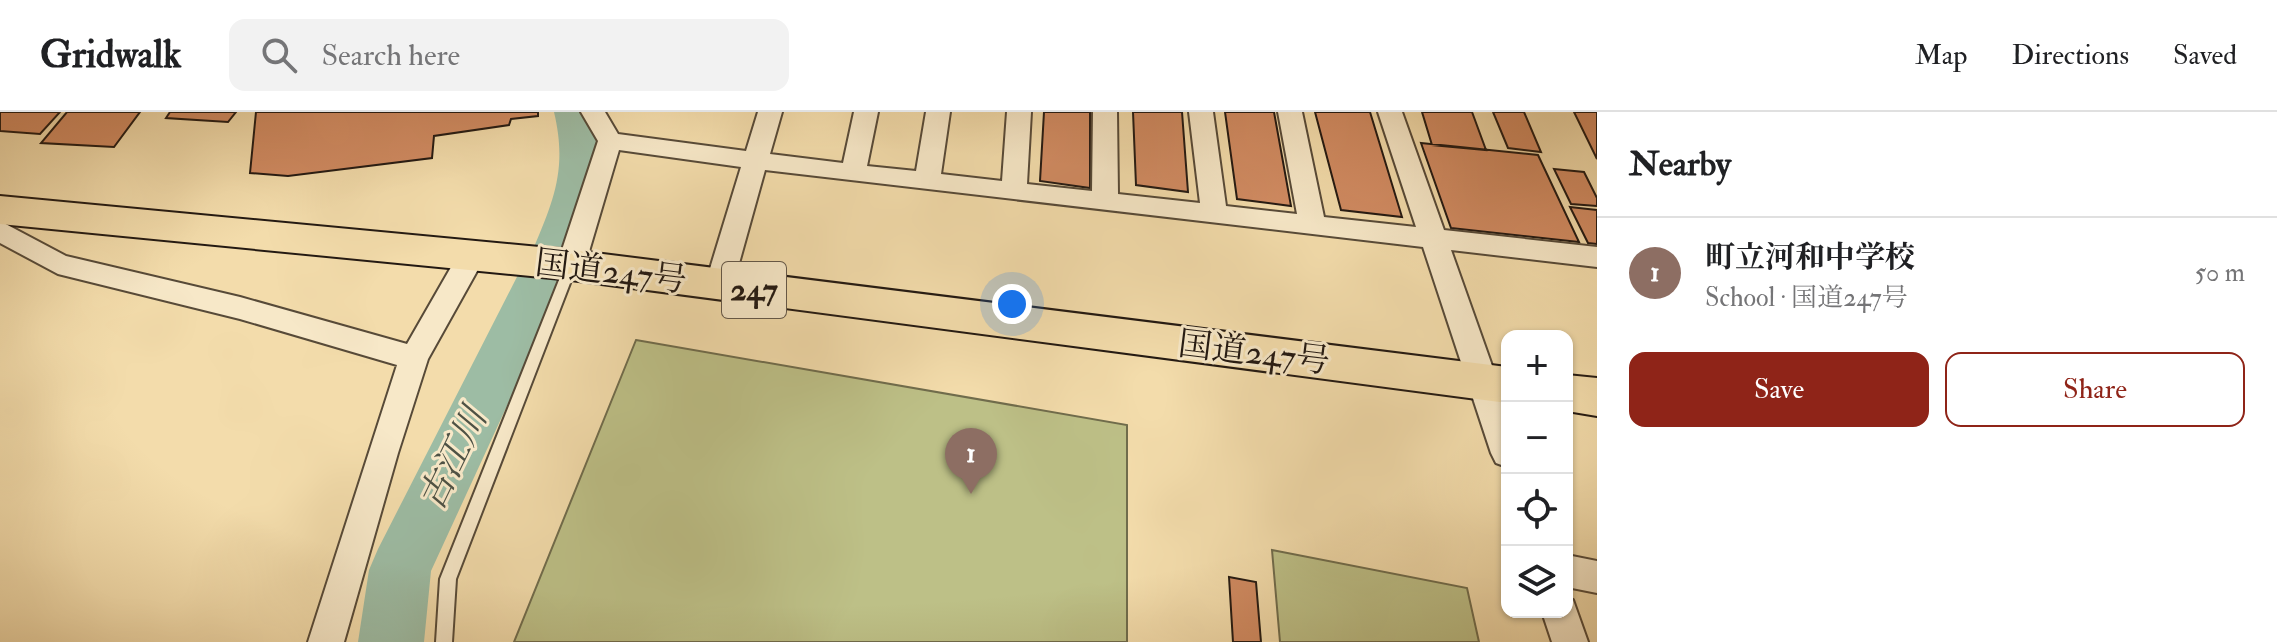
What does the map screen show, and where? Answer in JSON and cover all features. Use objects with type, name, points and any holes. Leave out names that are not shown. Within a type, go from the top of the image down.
[{"type":"highway","name":"国道247号","points":[[1,217],[571,265],[1495,383]]},
{"type":"highway","points":[[1573,394],[1597,397]]},
{"type":"street","points":[[571,265],[610,141],[593,112]]},
{"type":"street","points":[[719,285],[770,112]]},
{"type":"street","points":[[853,173],[866,112]]},
{"type":"street","points":[[927,181],[938,112]]},
{"type":"street","points":[[1014,191],[1019,112]]},
{"type":"street","points":[[1105,112],[1105,201]]},
{"type":"street","points":[[1201,112],[1214,214]]},
{"type":"street","points":[[1290,112],[1312,224]]},
{"type":"street","points":[[1390,112],[1433,237],[1495,383],[1501,418]]},
{"type":"street","points":[[610,141],[853,173],[1597,257]]},
{"type":"street","points":[[1,217],[58,264],[240,308],[414,358]]},
{"type":"street","points":[[326,642],[382,453],[414,358],[472,255]]},
{"type":"street","points":[[1573,572],[1597,577]]},
{"type":"street","points":[[1562,618],[1570,642]]},
{"type":"lane","points":[[444,642],[448,579],[571,265]]},
{"type":"green space","points":[[636,340],[1127,425],[1127,642],[514,642]]},
{"type":"green space","points":[[1272,550],[1467,588],[1479,642],[1280,642]]},
{"type":"building","points":[[0,112],[60,112],[40,134],[0,131]]},
{"type":"building","points":[[67,112],[140,112],[114,147],[41,143]]},
{"type":"building","points":[[170,112],[236,112],[228,122],[166,118]]},
{"type":"building","points":[[256,112],[538,112],[538,116],[511,119],[509,125],[434,136],[432,158],[288,176],[250,173]]},
{"type":"building","points":[[1044,112],[1090,112],[1090,188],[1040,181]]},
{"type":"building","points":[[1133,112],[1182,112],[1188,192],[1136,185]]},
{"type":"building","points":[[1225,112],[1274,112],[1291,206],[1237,199]]},
{"type":"building","points":[[1315,112],[1370,112],[1402,217],[1341,210]]},
{"type":"building","points":[[1422,112],[1472,112],[1486,150],[1432,145]]},
{"type":"building","points":[[1493,112],[1524,112],[1541,152],[1508,148]]},
{"type":"building","points":[[1574,112],[1597,112],[1597,159]]},
{"type":"building","points":[[1421,143],[1538,155],[1579,242],[1451,228]]},
{"type":"building","points":[[1554,169],[1584,172],[1597,198],[1597,206],[1571,204]]},
{"type":"building","points":[[1570,207],[1597,210],[1597,244],[1588,243]]},
{"type":"building","points":[[1229,577],[1256,582],[1261,642],[1233,642]]},
{"type":"waterway","name":"古江川","points":[[558,247],[582,181],[583,150],[575,112]]},
{"type":"waterway","name":"古江川","points":[[391,642],[400,570],[539,282]]},
{"type":"place","name":"町立河和中学校","points":[[971,494]]}]
